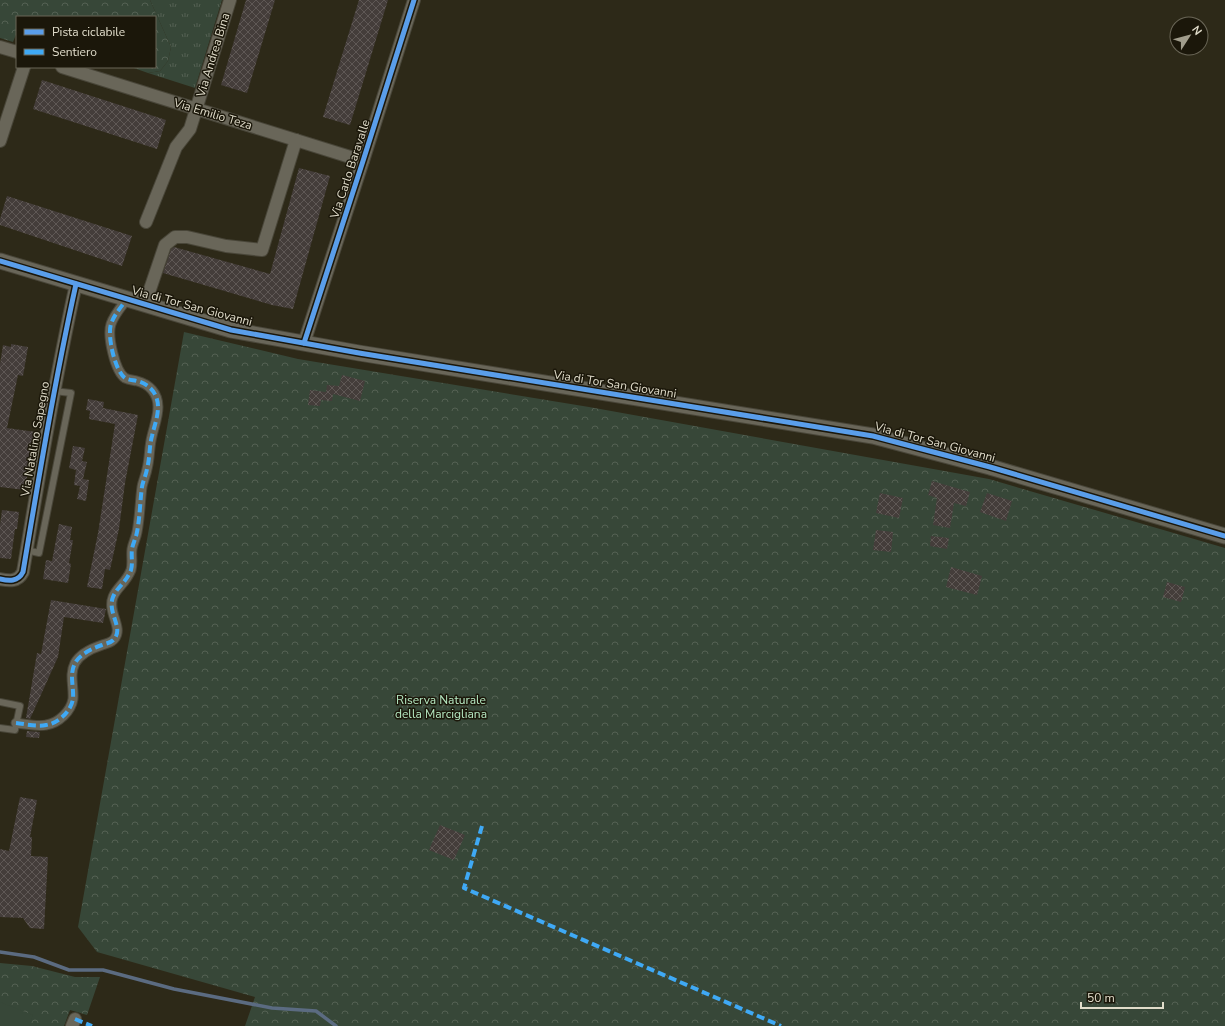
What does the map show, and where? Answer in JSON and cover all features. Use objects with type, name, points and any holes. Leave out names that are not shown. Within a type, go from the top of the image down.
[{"type":"street","name":"Via Andrea Bina","points":[[146,222],[176,147],[190,129],[230,0]]},
{"type":"street","name":"Via Carlo Baravalle","points":[[304,343],[414,0]]},
{"type":"street","points":[[0,47],[16,52]]},
{"type":"street","points":[[0,141],[24,68]]},
{"type":"street","name":"Via Emilio Teza","points":[[65,68],[363,161]]},
{"type":"street","points":[[146,304],[166,245],[175,237],[187,237],[226,246],[262,250],[296,140]]},
{"type":"street","name":"Via di Tor San Giovanni","points":[[0,264],[146,304],[231,330],[366,354],[873,436],[990,467],[1225,536]]},
{"type":"street","name":"Via Natalino Sapegno","points":[[0,579],[12,580],[20,577],[23,572],[41,459],[76,284]]},
{"type":"street","points":[[16,722],[33,725],[47,725],[65,715],[70,708],[73,698],[72,672],[76,662],[81,655],[110,642],[115,639],[117,635],[118,630],[112,611],[112,601],[117,591],[127,580],[132,568],[132,550],[137,533],[142,486],[147,469],[149,448],[158,411],[158,403],[154,391],[145,384],[127,379],[119,371],[109,336],[111,322],[127,299]]},
{"type":"lane","points":[[26,550],[39,553],[71,393],[54,391]]},
{"type":"lane","points":[[0,702],[20,706],[15,730],[0,728]]},
{"type":"green space","points":[[0,0],[150,0],[171,47],[168,61],[160,71],[148,73],[134,68],[156,68],[156,16],[16,16],[16,34],[13,42],[0,38]]},
{"type":"green space","points":[[150,0],[222,0],[195,88],[148,73],[160,71],[168,61],[171,47]]},
{"type":"green space","name":"Riserva Naturale della Marcigliana","points":[[184,332],[298,359],[589,407],[989,479],[1225,548],[1225,1026],[245,1026],[255,997],[97,952],[78,927]]},
{"type":"green space","points":[[0,963],[32,966],[75,977],[100,977],[87,1015],[70,1010],[64,1026],[0,1026]]},
{"type":"green space","points":[[0,1002],[33,1015],[29,1026],[0,1026]]},
{"type":"building","points":[[246,0],[275,0],[247,93],[221,85]]},
{"type":"building","points":[[359,0],[388,0],[350,125],[323,117]]},
{"type":"building","points":[[42,80],[166,120],[157,149],[33,109]]},
{"type":"building","points":[[299,168],[330,176],[293,309],[272,305],[163,273],[171,249],[174,247],[270,274]]},
{"type":"building","points":[[7,196],[132,236],[122,266],[0,225],[0,219]]},
{"type":"building","points":[[11,344],[28,347],[23,376],[18,375],[7,428],[36,432],[32,460],[30,460],[25,490],[0,487],[0,364],[3,345],[11,347]]},
{"type":"building","points":[[342,375],[365,381],[360,401],[333,394],[332,401],[321,400],[320,406],[308,405],[310,390],[326,392],[327,385],[339,386]]},
{"type":"building","points":[[88,399],[104,402],[103,408],[138,415],[125,483],[119,529],[110,570],[105,569],[102,589],[87,587],[98,533],[115,424],[89,419],[90,411],[86,410]]},
{"type":"building","points":[[73,446],[85,448],[82,461],[87,462],[83,479],[89,480],[86,501],[77,499],[80,486],[74,485],[76,470],[69,468]]},
{"type":"building","points":[[932,481],[970,492],[966,506],[954,503],[950,528],[933,525],[937,498],[928,495]]},
{"type":"building","points":[[880,493],[903,498],[899,518],[876,513]]},
{"type":"building","points":[[987,493],[1012,501],[1006,521],[980,512]]},
{"type":"building","points":[[2,510],[19,512],[11,559],[0,558],[0,525]]},
{"type":"building","points":[[59,524],[72,527],[70,540],[73,540],[69,563],[71,564],[68,583],[43,579],[46,560],[52,561]]},
{"type":"building","points":[[876,530],[893,532],[891,552],[873,550]]},
{"type":"building","points":[[931,536],[949,538],[947,549],[930,546]]},
{"type":"building","points":[[951,567],[982,576],[977,595],[946,587]]},
{"type":"building","points":[[1167,582],[1185,587],[1181,602],[1163,597]]},
{"type":"building","points":[[51,600],[106,609],[103,623],[64,617],[58,657],[30,719],[26,718],[37,653],[41,654]]},
{"type":"building","points":[[27,731],[40,732],[39,738],[26,737]]},
{"type":"building","points":[[20,797],[37,800],[30,837],[32,837],[31,856],[48,857],[44,929],[30,928],[23,918],[0,917],[0,849],[9,851]]},
{"type":"building","points":[[440,825],[465,835],[454,860],[429,850]]},
{"type":"waterway","points":[[0,952],[34,957],[69,970],[103,970],[174,989],[272,1008],[316,1011],[336,1026]]},
{"type":"marked path","points":[[16,723],[43,726],[51,724],[64,716],[70,708],[73,699],[72,672],[75,663],[87,652],[112,641],[117,634],[112,608],[113,597],[131,570],[132,549],[137,534],[142,487],[148,465],[151,440],[157,418],[158,407],[155,393],[145,384],[125,378],[121,374],[115,361],[111,345],[110,329],[112,321],[127,299]]},
{"type":"marked path","points":[[482,826],[464,888],[781,1026]]},
{"type":"marked path","points":[[75,1019],[92,1026]]},
{"type":"cycle path","points":[[304,343],[414,0]]},
{"type":"cycle path","points":[[0,261],[231,330],[359,353],[873,436],[990,467],[1225,536]]},
{"type":"cycle path","points":[[0,579],[16,579],[19,578],[23,572],[54,392],[76,284]]}]
